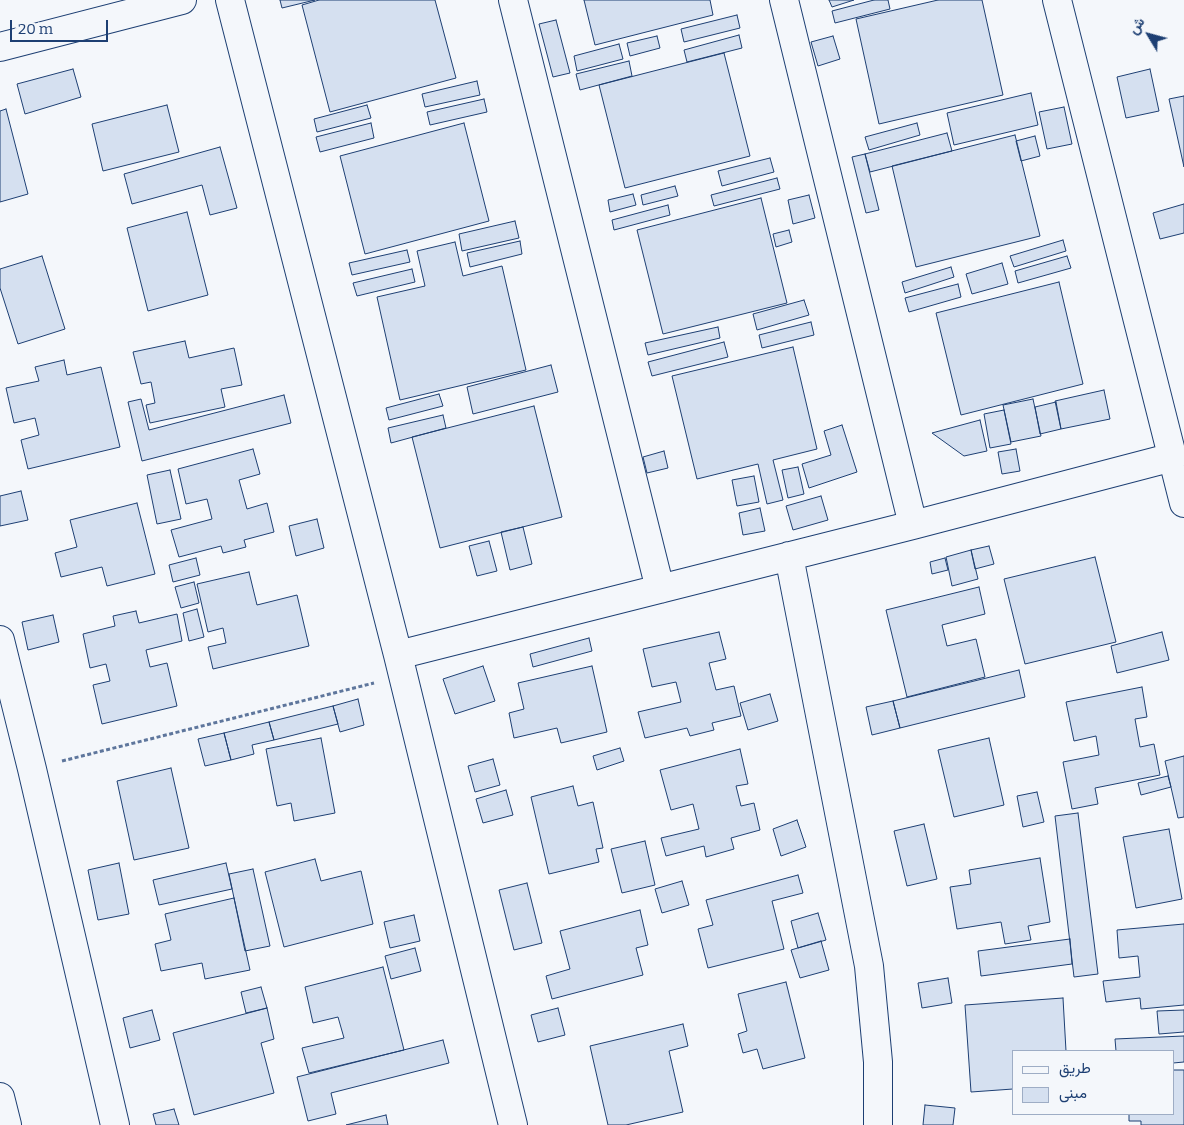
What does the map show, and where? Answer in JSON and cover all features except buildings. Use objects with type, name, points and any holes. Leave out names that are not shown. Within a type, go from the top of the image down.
[{"type":"street","points":[[0,47],[182,0]]},
{"type":"street","points":[[230,0],[401,665],[513,1125]]},
{"type":"street","points":[[513,0],[660,589]]},
{"type":"street","points":[[784,0],[913,525]]},
{"type":"street","points":[[1057,0],[1174,457],[1184,503]]},
{"type":"street","points":[[401,665],[660,589],[1174,457]]},
{"type":"street","points":[[790,556],[868,966],[878,1062],[878,1125]]},
{"type":"street","points":[[0,640],[115,1125]]},
{"type":"street","points":[[0,1097],[7,1125]]},
{"type":"path","points":[[32,769],[401,665]]}]
